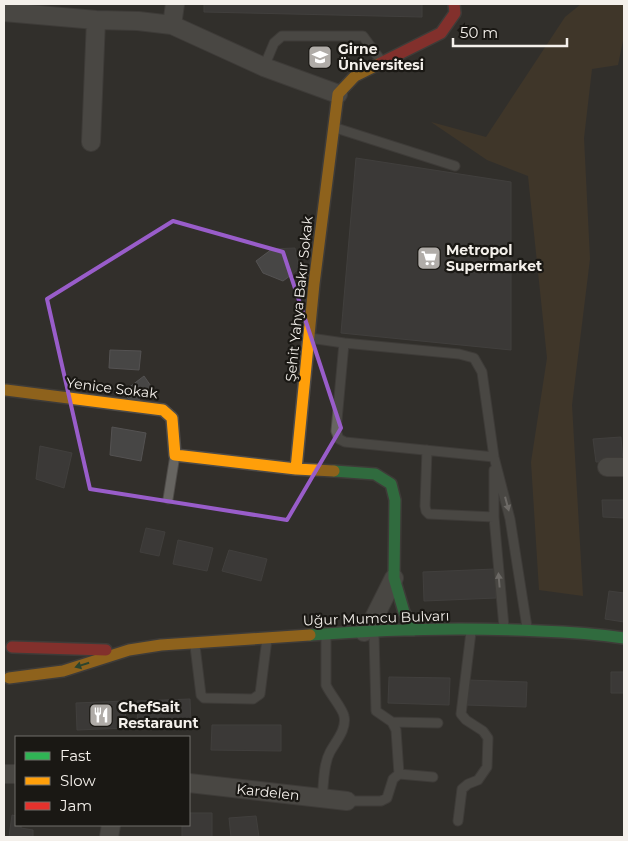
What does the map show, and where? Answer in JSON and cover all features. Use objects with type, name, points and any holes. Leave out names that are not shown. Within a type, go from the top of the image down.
[{"type":"street","points":[[172,25],[175,4]]},
{"type":"street","points":[[4,12],[172,25],[264,67],[338,94],[355,76],[441,33],[455,13],[454,4]]},
{"type":"street","points":[[91,142],[96,20]]},
{"type":"street","name":"Şehit Yahya Bakır Sokak","points":[[296,469],[314,284],[338,94]]},
{"type":"street","name":"Yenice Sokak","points":[[6,390],[163,410],[172,418],[175,455]]},
{"type":"street","points":[[175,455],[296,469],[375,474],[391,484],[395,500],[394,578],[404,612],[414,630]]},
{"type":"street","points":[[369,632],[394,578]]},
{"type":"street","name":"Uğur Mumcu Bulvarı","points":[[129,650],[161,645],[414,630],[504,629],[597,634],[624,638]]},
{"type":"street","points":[[8,644],[129,650]]},
{"type":"street","points":[[6,680],[14,673],[17,663],[16,653],[8,644]]},
{"type":"street","points":[[6,680],[63,671],[129,650]]},
{"type":"street","name":"Kardelen","points":[[190,783],[347,801]]},
{"type":"lane","points":[[264,67],[274,43],[282,36],[363,36],[382,63]]},
{"type":"lane","points":[[334,127],[455,166]]},
{"type":"lane","points":[[309,338],[459,354],[474,358],[482,372],[494,457],[510,519],[528,630]]},
{"type":"lane","points":[[344,343],[336,431],[339,438],[345,442],[494,457]]},
{"type":"lane","points":[[426,450],[425,506],[429,514],[494,517]]},
{"type":"lane","points":[[168,499],[175,455]]},
{"type":"lane","points":[[494,457],[494,517],[504,629]]},
{"type":"lane","points":[[458,821],[462,789],[478,780],[487,767],[488,738],[483,730],[466,720],[461,714],[472,630]]},
{"type":"lane","points":[[369,632],[376,711],[392,722],[396,730],[399,774]]},
{"type":"lane","points":[[322,798],[326,763],[344,728],[344,715],[326,685],[326,634]]},
{"type":"lane","points":[[194,643],[201,695],[204,698],[253,699],[260,694],[267,638]]},
{"type":"lane","points":[[392,722],[438,723]]},
{"type":"lane","points":[[347,801],[381,801],[387,798],[393,779],[399,774],[432,777]]},
{"type":"highlighted area","points":[[173,221],[283,252],[341,428],[287,520],[90,489],[47,299]]},
{"type":"shaded area","points":[[581,4],[624,4],[624,36],[618,65],[592,69],[584,138],[590,259],[572,405],[583,596],[539,590],[531,462],[547,358],[528,176],[487,160],[431,122],[486,137],[565,17]]},
{"type":"building","points":[[204,4],[422,4],[422,17],[204,12]]},
{"type":"building","name":"Metropol Supermarket","points":[[356,158],[511,182],[511,350],[341,333]]},
{"type":"building","points":[[295,248],[299,269],[283,281],[263,273],[256,261],[272,249]]},
{"type":"building","points":[[110,350],[141,351],[139,370],[109,368]]},
{"type":"building","points":[[144,376],[153,389],[133,404],[123,392]]},
{"type":"building","points":[[112,427],[146,433],[141,461],[110,455]]},
{"type":"building","points":[[621,437],[623,461],[596,462],[593,439]]},
{"type":"building","points":[[40,446],[72,453],[64,488],[36,479]]},
{"type":"building","points":[[602,500],[624,500],[624,518],[603,517]]},
{"type":"building","points":[[146,528],[165,532],[159,556],[140,552]]},
{"type":"building","points":[[178,540],[213,548],[207,571],[173,564]]},
{"type":"building","points":[[229,550],[267,559],[261,581],[222,571]]},
{"type":"building","points":[[495,569],[496,598],[424,601],[423,572]]},
{"type":"building","points":[[609,591],[624,593],[624,622],[605,619]]},
{"type":"building","points":[[611,672],[624,672],[624,693],[611,693]]},
{"type":"building","points":[[389,677],[450,678],[449,705],[388,703]]},
{"type":"building","points":[[467,680],[527,682],[526,707],[466,705]]},
{"type":"building","points":[[190,699],[191,725],[138,728],[137,701]]},
{"type":"building","name":"ChefSait Restaraunt","points":[[125,701],[126,728],[77,730],[76,703]]},
{"type":"building","points":[[212,725],[281,725],[281,751],[211,750]]},
{"type":"building","points":[[190,813],[212,813],[212,837],[182,837],[182,826],[190,826]]},
{"type":"building","points":[[12,815],[15,816],[15,826],[33,830],[33,837],[9,837]]},
{"type":"building","points":[[256,816],[259,837],[231,837],[229,818]]},
{"type":"traffic: fast","points":[[334,471],[375,474],[391,484],[395,500],[394,578],[404,612],[414,630]]},
{"type":"traffic: fast","points":[[310,635],[368,631],[483,629],[572,633],[624,638]]},
{"type":"traffic: slow","points":[[296,469],[314,284],[338,94],[355,76],[381,63]]},
{"type":"traffic: slow","points":[[6,390],[163,410],[172,418],[175,455],[296,469],[334,471]]},
{"type":"traffic: slow","points":[[9,678],[63,671],[129,650],[161,645],[310,635]]},
{"type":"traffic: jam","points":[[381,63],[441,33],[455,13],[454,4]]},
{"type":"traffic: jam","points":[[12,647],[106,650]]},
{"type":"place","name":"Girne Üniversitesi","points":[[320,57]]},
{"type":"place","name":"Metropol Supermarket","points":[[429,258]]},
{"type":"place","name":"ChefSait Restaraunt","points":[[101,715]]}]
